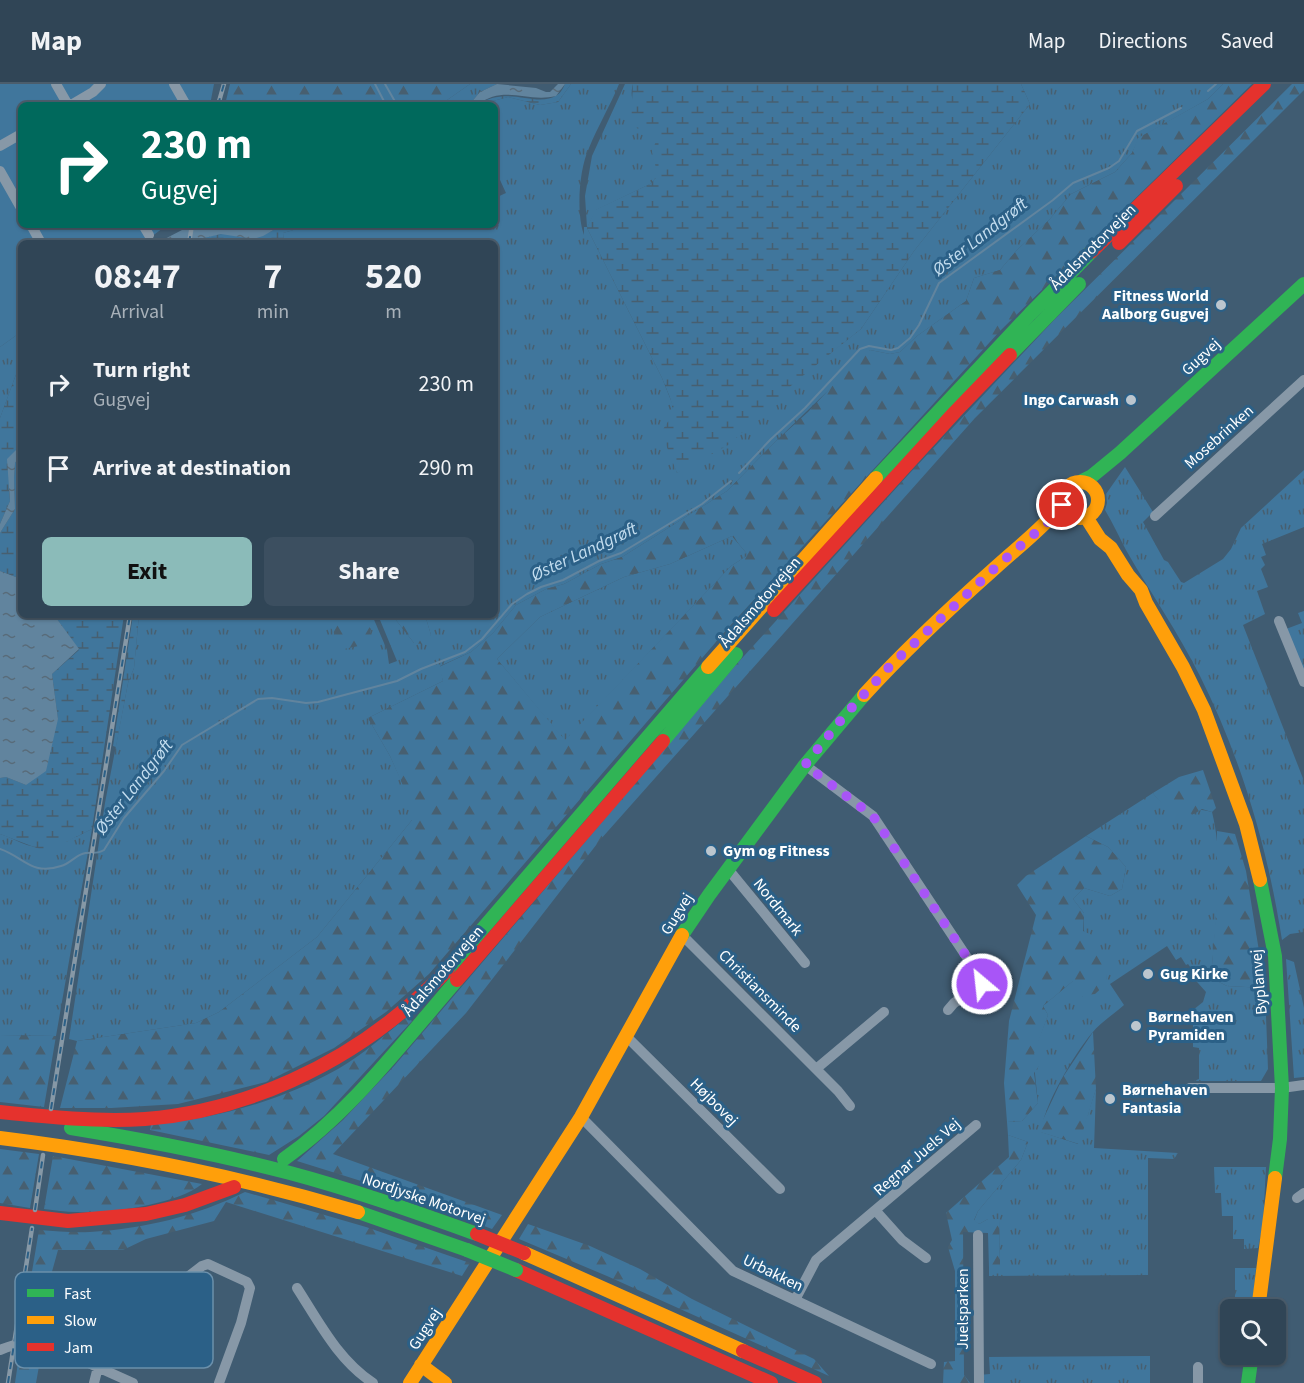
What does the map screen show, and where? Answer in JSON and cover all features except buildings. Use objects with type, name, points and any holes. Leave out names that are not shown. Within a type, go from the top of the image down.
[{"type":"main road","name":"Ådalsmotorvejen","points":[[0,1112],[116,1120],[168,1116],[210,1108],[248,1098],[314,1070],[363,1042],[403,1011],[445,972],[809,552],[937,413],[1030,314],[1264,84]]},
{"type":"main road","name":"Ådalsmotorvejen","points":[[284,1159],[308,1142],[345,1109],[751,637],[940,429],[1065,297],[1280,84]]},
{"type":"main road","name":"Gugvej","points":[[1082,481],[1091,477],[1108,459],[1120,453],[1304,284]]},
{"type":"main road","name":"Gugvej","points":[[1098,494],[1101,482],[1120,453]]},
{"type":"main road","points":[[1082,481],[1091,485],[1098,494],[1098,504],[1090,515],[1079,518],[1066,510],[1062,495],[1072,483],[1082,481]]},
{"type":"main road","name":"Gugvej","points":[[410,1383],[581,1117],[682,935],[805,765],[845,715],[898,659],[1018,547],[1066,510]]},
{"type":"main road","name":"Byplanvej","points":[[1090,515],[1107,535],[1111,548],[1128,575],[1141,590],[1204,710],[1246,824],[1260,879],[1275,956],[1282,1088],[1280,1139],[1259,1299]]},
{"type":"main road","name":"Nordjyske Motorvej","points":[[0,1120],[112,1135],[231,1159],[343,1189],[477,1234],[524,1253],[815,1383]]},
{"type":"main road","name":"Nordjyske Motorvej","points":[[0,1138],[107,1152],[228,1177],[348,1209],[467,1250],[516,1270],[771,1383]]},
{"type":"main road","points":[[0,1213],[68,1221],[146,1214],[185,1205],[234,1187]]},
{"type":"main road","points":[[421,1365],[445,1383]]},
{"type":"main road","points":[[1248,1383],[1250,1365]]},
{"type":"street","points":[[56,84],[69,102]]},
{"type":"street","points":[[76,102],[93,92],[101,84]]},
{"type":"street","points":[[174,84],[184,102]]},
{"type":"street","points":[[0,146],[18,136]]},
{"type":"street","points":[[0,171],[18,203]]},
{"type":"street","name":"Mosebrinken","points":[[1155,516],[1304,380]]},
{"type":"street","points":[[1279,621],[1304,682]]},
{"type":"street","points":[[805,765],[873,816],[982,980],[982,984],[954,1003],[948,1010]]},
{"type":"street","name":"Nordmark","points":[[728,869],[805,963]]},
{"type":"street","name":"Christiansminde","points":[[682,935],[850,1106]]},
{"type":"street","points":[[816,1069],[884,1012]]},
{"type":"street","name":"Højbovej","points":[[626,1036],[780,1189]]},
{"type":"street","points":[[1190,1088],[1282,1088],[1304,1085]]},
{"type":"street","name":"Urbakken","points":[[581,1117],[733,1271],[931,1364]]},
{"type":"street","name":"Regnar Juels Vej","points":[[795,1300],[816,1260],[976,1125]]},
{"type":"street","name":"Regnar Juels Vej","points":[[876,1211],[902,1240],[926,1258]]},
{"type":"street","name":"Juelsparken","points":[[978,1235],[979,1383]]},
{"type":"street","points":[[194,1272],[208,1264],[247,1282],[250,1288],[241,1323],[219,1383]]},
{"type":"street","points":[[297,1288],[342,1356],[373,1383]]},
{"type":"street","points":[[0,1339],[14,1344]]},
{"type":"street","points":[[0,1350],[14,1344]]},
{"type":"street","points":[[1198,1367],[1198,1383]]},
{"type":"street","points":[[94,1383],[98,1368]]},
{"type":"street","points":[[100,1368],[133,1383]]},
{"type":"green space","points":[[0,84],[214,84],[211,102],[18,102],[18,228],[163,228],[147,240],[18,240],[18,334],[0,347]]},
{"type":"green space","points":[[230,84],[470,84],[444,102],[226,102]]},
{"type":"green space","points":[[470,84],[497,84],[480,92],[472,102],[444,102]]},
{"type":"green space","points":[[565,84],[571,84],[558,102],[540,105],[508,97],[483,102],[511,96],[549,99],[560,93]]},
{"type":"green space","points":[[571,84],[619,84],[583,167],[579,203],[584,235],[584,227],[587,227],[585,196],[592,156],[625,84],[633,84],[632,98],[637,108],[657,124],[659,176],[650,184],[596,210],[587,228],[662,378],[672,403],[673,461],[677,473],[861,329],[914,251],[1030,104],[1021,84],[1223,84],[1208,99],[1139,138],[1132,153],[1115,172],[1071,194],[1000,270],[974,278],[966,301],[917,336],[900,352],[890,354],[870,350],[727,491],[622,557],[601,564],[564,584],[546,589],[516,605],[493,633],[471,652],[440,666],[443,681],[368,718],[390,756],[413,806],[412,820],[317,937],[219,1012],[196,1023],[77,1041],[69,1039],[105,803],[128,683],[134,668],[139,618],[373,618],[387,650],[389,664],[397,661],[379,618],[394,618],[414,643],[431,635],[426,618],[498,618],[498,240],[284,240],[283,233],[300,228],[498,228],[498,197],[506,193],[498,176],[498,102],[489,102],[508,97],[540,105],[558,102]]},
{"type":"green space","points":[[633,84],[1021,84],[1030,104],[914,251],[861,329],[794,383],[730,444],[677,473],[661,432],[672,411],[669,394],[587,228],[595,210],[650,184],[658,176],[652,152],[656,141],[654,135],[634,127],[631,119]]},
{"type":"green space","points":[[1223,84],[1252,84],[1000,331],[728,628],[429,974],[386,1012],[334,1048],[266,1082],[178,1104],[60,1108],[77,1041],[196,1023],[219,1012],[317,937],[412,820],[412,806],[390,756],[368,718],[443,681],[439,667],[471,652],[493,633],[516,605],[546,589],[564,584],[601,564],[622,557],[727,491],[808,412],[862,354],[870,350],[890,354],[900,352],[917,336],[966,301],[974,278],[1000,270],[1071,194],[1115,172],[1132,153],[1138,138],[1208,99]],"holes":[[[732,536],[748,555],[731,566],[565,740],[497,659],[540,617],[624,577],[670,564]]]},
{"type":"green space","points":[[1292,84],[1304,84],[1304,90],[975,418],[600,840],[466,1013],[333,1154],[502,1215],[492,1229],[390,1190],[297,1161],[343,1120],[395,1065],[734,667],[910,473],[1056,318]]},
{"type":"green space","points":[[276,228],[300,228],[283,233],[284,240],[193,240],[193,238],[222,234],[251,237]]},
{"type":"green space","points":[[18,334],[18,369],[0,418],[0,347]]},
{"type":"green space","points":[[18,369],[18,447],[9,491],[10,501],[0,524],[0,418]]},
{"type":"green space","points":[[18,458],[18,578],[0,571],[0,533],[15,509],[15,463]]},
{"type":"green space","points":[[1125,467],[1153,512],[1143,522],[1164,560],[1184,583],[1223,559],[1231,549],[1241,528],[1304,470],[1304,527],[1262,544],[1266,555],[1261,557],[1265,565],[1261,569],[1268,587],[1257,591],[1265,614],[1243,625],[1304,781],[1304,932],[1290,934],[1282,940],[1261,838],[1240,772],[1215,707],[1200,676],[1105,510],[1106,494]]},
{"type":"green space","points":[[732,536],[748,555],[731,566],[565,741],[497,659],[540,617],[624,577],[670,564]]},
{"type":"green space","points":[[1304,611],[1304,673],[1286,629],[1302,623],[1298,613]]},
{"type":"green space","points":[[56,618],[124,618],[92,829],[60,845],[42,850],[0,834],[0,778],[6,777],[26,785],[58,719],[52,674],[79,650]]},
{"type":"green space","points":[[133,618],[139,618],[134,668],[128,683],[116,747],[113,746]]},
{"type":"green space","points":[[346,618],[362,619],[371,629],[368,644],[344,649],[331,628]]},
{"type":"green space","points":[[394,618],[426,618],[431,635],[422,644],[414,643]]},
{"type":"green space","points":[[1203,770],[1216,808],[1212,812],[1202,809],[1194,814],[1176,810],[1165,805],[1153,793],[1179,777]]},
{"type":"green space","points":[[1153,793],[1158,800],[1172,807],[1212,812],[1218,852],[1218,873],[1217,916],[1211,978],[1227,986],[1265,988],[1268,1069],[1261,1081],[1194,1081],[1199,1079],[1199,1048],[1193,1047],[1193,1010],[1203,1002],[1206,992],[1190,974],[1191,968],[1188,964],[1186,965],[1181,957],[1176,960],[1167,946],[1110,984],[1124,1005],[1096,1029],[1077,1053],[1047,1108],[1041,1132],[1078,1144],[1096,1089],[1094,1148],[1178,1153],[1174,1159],[1148,1158],[1148,1275],[989,1276],[989,1268],[1000,1268],[999,1219],[988,1219],[979,1224],[974,1221],[978,1211],[1021,1160],[1028,1142],[1008,1135],[1007,1122],[1022,1121],[1038,1103],[1033,1054],[1048,1015],[1043,1006],[1074,980],[1083,997],[1084,913],[1073,899],[1084,888],[1110,896],[1122,889],[1126,867],[1108,847],[1086,836]]},
{"type":"green space","points":[[92,829],[56,1036],[0,1035],[0,834],[27,845],[43,847],[61,843]]},
{"type":"green space","points":[[1217,831],[1235,834],[1246,871],[1265,988],[1227,986],[1211,978],[1217,900]]},
{"type":"green space","points":[[1086,836],[1108,847],[1126,867],[1122,889],[1110,896],[1084,888],[1073,899],[1084,913],[1083,931],[1094,936],[1108,963],[1106,984],[1095,994],[1083,997],[1072,989],[1073,981],[1043,1006],[1048,1015],[1034,1054],[1041,1063],[1034,1073],[1038,1103],[1022,1121],[1007,1122],[1004,1083],[1009,1021],[1036,915],[1017,885],[1026,876]]},
{"type":"green space","points":[[1286,959],[1294,962],[1304,1008],[1304,1077],[1294,1078]]},
{"type":"green space","points":[[407,1017],[412,1021],[324,1116],[299,1136],[269,1155],[150,1130],[151,1125],[200,1118],[247,1107],[316,1081],[347,1063]]},
{"type":"green space","points":[[1093,1032],[1096,1089],[1079,1144],[1040,1132],[1041,1124],[1063,1077]]},
{"type":"green space","points":[[0,1035],[56,1036],[44,1107],[0,1102]]},
{"type":"green space","points":[[1008,1135],[1028,1142],[1021,1160],[978,1211],[974,1220],[979,1224],[988,1219],[999,1219],[1000,1268],[989,1268],[988,1233],[963,1232],[964,1375],[970,1383],[943,1383],[944,1362],[955,1361],[955,1271],[948,1247],[952,1240],[946,1213],[1009,1157]]},
{"type":"green space","points":[[0,1149],[39,1154],[30,1208],[0,1203]]},
{"type":"green space","points":[[53,1156],[202,1184],[177,1197],[124,1209],[69,1212],[44,1209]]},
{"type":"green space","points":[[1214,1167],[1266,1167],[1263,1224],[1258,1248],[1244,1249],[1244,1239],[1233,1239],[1233,1216],[1222,1216],[1221,1193],[1215,1193]]},
{"type":"green space","points":[[245,1192],[366,1227],[470,1263],[462,1276],[226,1202],[214,1221],[146,1239],[123,1250],[58,1250],[52,1272],[32,1272],[39,1230],[90,1232],[130,1228],[169,1220]]},
{"type":"green space","points":[[528,1224],[590,1246],[640,1269],[692,1299],[814,1359],[829,1376],[519,1239]]},
{"type":"green space","points":[[1235,1268],[1256,1268],[1253,1299],[1235,1299]]},
{"type":"green space","points":[[1150,1356],[1150,1383],[981,1383],[979,1375],[990,1374],[989,1357]]},
{"type":"green space","points":[[17,1368],[39,1368],[36,1383],[15,1383]]},
{"type":"water","points":[[497,84],[536,88],[550,92],[558,84],[565,84],[556,96],[545,98],[506,95],[482,102],[472,102],[480,92]]},
{"type":"water","points":[[277,228],[253,239],[221,234],[204,238],[163,240],[182,230]]},
{"type":"water","points":[[18,448],[14,478],[15,509],[0,533],[0,524],[10,501],[7,459]]},
{"type":"water","points":[[0,571],[18,578],[18,618],[56,618],[79,649],[52,674],[58,719],[46,771],[26,785],[6,777],[0,778]]},
{"type":"waterway","points":[[375,84],[384,102]]},
{"type":"waterway","points":[[385,84],[395,102]]},
{"type":"waterway","name":"Øster Landgrøft","points":[[1208,91],[1216,84]]},
{"type":"waterway","name":"Øster Landgrøft","points":[[739,473],[805,408],[860,349],[869,346],[891,350],[898,348],[910,338],[919,325],[939,283],[1073,183],[1109,168],[1119,161],[1137,131],[1181,108]]},
{"type":"waterway","name":"Øster Landgrøft","points":[[0,849],[42,869],[64,865],[85,853],[104,850],[124,818],[164,771],[182,745],[258,699],[318,702],[397,681],[465,652],[482,639],[512,604],[527,594],[621,553],[702,504],[731,481]]},
{"type":"railway","points":[[219,102],[224,84]]},
{"type":"railway","points":[[190,240],[192,228]]},
{"type":"railway","points":[[51,1109],[130,618]]},
{"type":"railway","points":[[35,1210],[43,1155]]},
{"type":"railway","points":[[25,1272],[32,1228]]},
{"type":"railway","points":[[8,1383],[15,1338]]},
{"type":"traffic: fast","points":[[876,478],[1091,252]]},
{"type":"traffic: fast","points":[[1010,355],[1079,284]]},
{"type":"traffic: fast","points":[[1082,481],[1092,476],[1120,453],[1304,284]]},
{"type":"traffic: fast","points":[[663,741],[736,654]]},
{"type":"traffic: fast","points":[[448,969],[708,667]]},
{"type":"traffic: fast","points":[[682,935],[805,765],[864,695]]},
{"type":"traffic: fast","points":[[1260,880],[1275,956],[1282,1088],[1280,1139],[1275,1178]]},
{"type":"traffic: fast","points":[[284,1159],[332,1120],[354,1098],[457,980]]},
{"type":"traffic: fast","points":[[71,1128],[181,1148],[290,1173],[361,1194],[477,1234]]},
{"type":"traffic: fast","points":[[358,1212],[467,1250]]},
{"type":"traffic: fast","points":[[467,1250],[516,1270]]},
{"type":"traffic: fast","points":[[1248,1383],[1250,1365]]},
{"type":"traffic: slow","points":[[708,667],[876,478]]},
{"type":"traffic: slow","points":[[1080,482],[1093,487],[1098,500],[1093,513],[1080,518],[1067,513],[1062,500],[1067,487],[1080,482]]},
{"type":"traffic: slow","points":[[864,695],[928,630],[1038,530],[1062,505]]},
{"type":"traffic: slow","points":[[1086,517],[1100,539],[1111,548],[1128,575],[1141,590],[1204,710],[1246,824],[1260,880]]},
{"type":"traffic: slow","points":[[410,1383],[581,1117],[682,935]]},
{"type":"traffic: slow","points":[[0,1138],[91,1151],[225,1177],[358,1212]]},
{"type":"traffic: slow","points":[[1259,1299],[1275,1178]]},
{"type":"traffic: slow","points":[[524,1253],[743,1351]]},
{"type":"traffic: slow","points":[[421,1365],[445,1383]]},
{"type":"traffic: jam","points":[[1091,252],[1264,84]]},
{"type":"traffic: jam","points":[[1119,243],[1176,186]]},
{"type":"traffic: jam","points":[[774,610],[1010,355]]},
{"type":"traffic: jam","points":[[457,980],[663,741]]},
{"type":"traffic: jam","points":[[0,1112],[91,1119],[145,1119],[183,1114],[256,1095],[292,1080],[359,1044],[419,997],[448,969]]},
{"type":"traffic: jam","points":[[0,1213],[68,1221],[146,1214],[185,1205],[234,1187]]},
{"type":"traffic: jam","points":[[477,1234],[524,1253]]},
{"type":"traffic: jam","points":[[516,1270],[771,1383]]},
{"type":"traffic: jam","points":[[743,1351],[815,1383]]},
{"type":"place","name":"Fitness World Aalborg Gugvej","points":[[1221,305]]},
{"type":"place","name":"Ingo Carwash","points":[[1131,400]]},
{"type":"place","name":"Gym og Fitness","points":[[711,851]]},
{"type":"place","name":"Gug Kirke","points":[[1148,974]]},
{"type":"place","name":"Børnehaven Pyramiden","points":[[1136,1026]]},
{"type":"place","name":"Børnehaven Fantasia","points":[[1110,1099]]},
{"type":"route","points":[[982,984],[982,980],[873,816],[805,765],[845,715],[891,665],[1033,533],[1048,522],[1062,505]]}]
